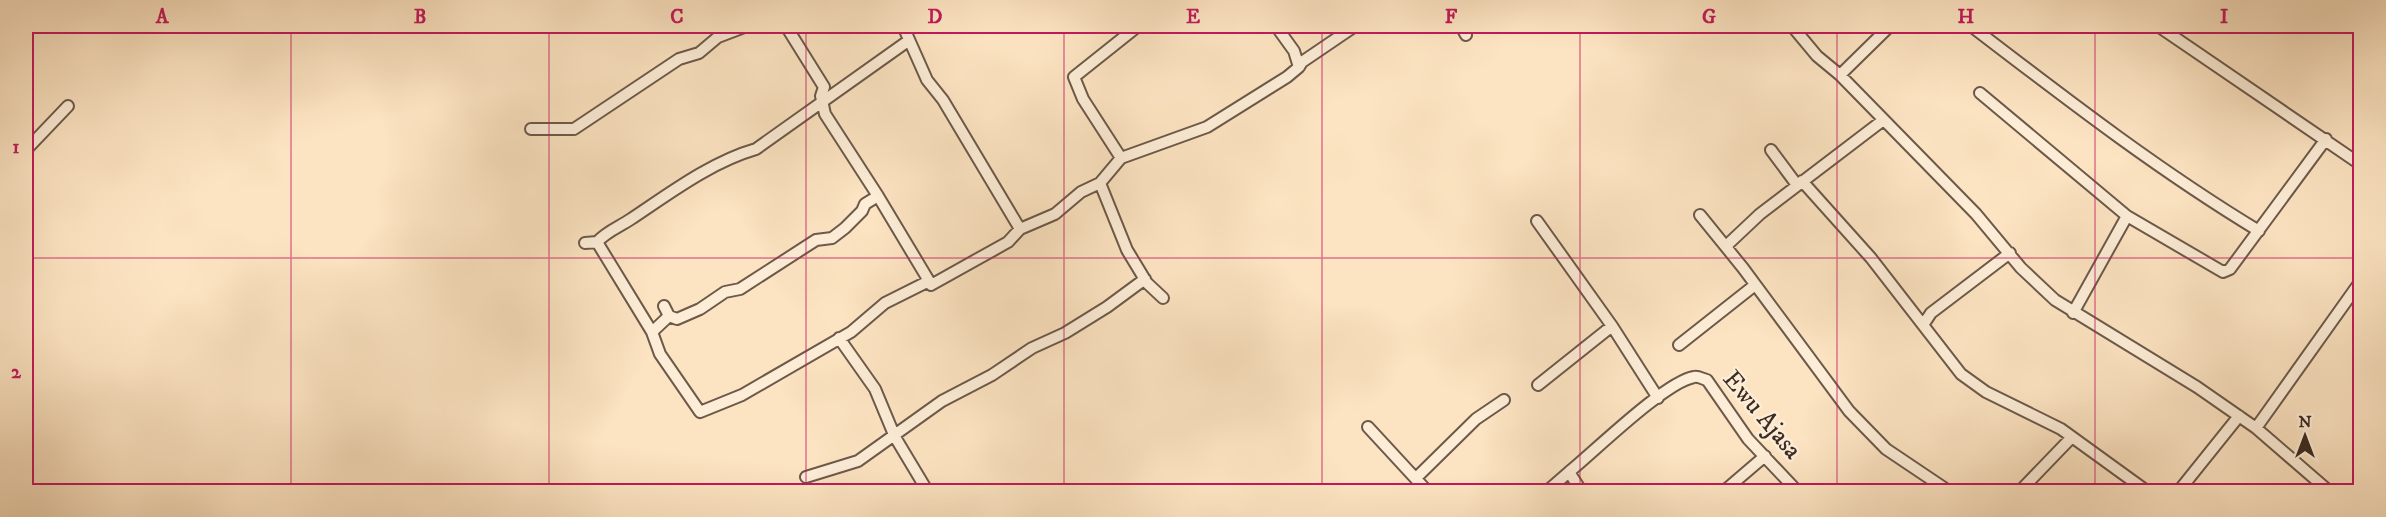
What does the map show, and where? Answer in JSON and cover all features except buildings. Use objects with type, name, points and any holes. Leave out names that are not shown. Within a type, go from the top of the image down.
[{"type":"street","points":[[531,129],[574,129],[679,59],[699,53],[718,37],[747,26]]},
{"type":"street","points":[[786,26],[824,87],[822,102],[828,121],[878,196],[931,285],[974,263],[1013,239],[1020,229],[1050,217],[1081,192],[1100,183],[1121,158],[1207,127],[1228,112],[1248,103],[1355,26]]},
{"type":"street","points":[[903,26],[908,41],[931,86],[943,100],[1020,229]]},
{"type":"street","points":[[1121,158],[1083,99],[1074,77],[1138,26]]},
{"type":"street","points":[[1276,26],[1294,51],[1299,67]]},
{"type":"street","points":[[1792,26],[1817,56],[1840,75],[1882,121],[1976,214],[2055,300],[2197,387],[2239,416],[2330,492]]},
{"type":"street","points":[[1840,75],[1890,26]]},
{"type":"street","points":[[1971,26],[2080,110],[2194,191],[2259,231]]},
{"type":"street","points":[[2158,26],[2361,164]]},
{"type":"street","points":[[585,243],[597,242],[605,233],[629,221],[682,184],[730,158],[756,149],[908,41]]},
{"type":"street","points":[[1980,93],[2127,216],[2223,272],[2230,269],[2326,139]]},
{"type":"street","points":[[26,150],[68,106]]},
{"type":"street","points":[[1726,246],[1799,183],[1882,121]]},
{"type":"street","points":[[1771,150],[1799,183],[1864,250],[1961,374],[1986,392],[2048,422],[2148,492]]},
{"type":"street","points":[[1100,183],[1126,250],[1145,279],[1163,298]]},
{"type":"street","points":[[652,332],[667,311],[677,319],[700,309],[725,292],[740,289],[816,240],[832,238],[862,211],[865,204],[878,196]]},
{"type":"street","points":[[1700,215],[1726,246],[1849,411],[1886,449],[1950,492]]},
{"type":"street","points":[[2073,313],[2127,216]]},
{"type":"street","points":[[1537,221],[1612,326],[1658,398]]},
{"type":"street","points":[[597,242],[652,332],[660,354],[700,412],[742,395],[858,327],[885,303],[929,281]]},
{"type":"street","points":[[1923,326],[1931,313],[2010,253]]},
{"type":"street","points":[[806,477],[858,461],[895,437],[942,401],[1001,370],[1032,348],[1065,333],[1107,307],[1145,279]]},
{"type":"street","points":[[2256,428],[2361,282]]},
{"type":"street","points":[[1679,345],[1755,285]]},
{"type":"street","points":[[1915,314],[1931,313]]},
{"type":"street","points":[[1538,385],[1612,326]]},
{"type":"street","points":[[839,338],[875,389],[895,437],[928,492]]},
{"type":"street","name":"Ewu Ajasa","points":[[1546,492],[1658,398],[1692,377],[1707,380],[1748,440],[1798,492]]},
{"type":"street","points":[[1417,477],[1476,419],[1504,400]]},
{"type":"street","points":[[2178,492],[2239,416]]},
{"type":"street","points":[[1368,427],[1417,477],[1428,492]]},
{"type":"street","points":[[2019,492],[2072,438]]},
{"type":"street","points":[[1723,492],[1765,456]]},
{"type":"street","points":[[1569,472],[1582,492]]},
{"type":"street","points":[[2357,492],[2361,485]]}]
